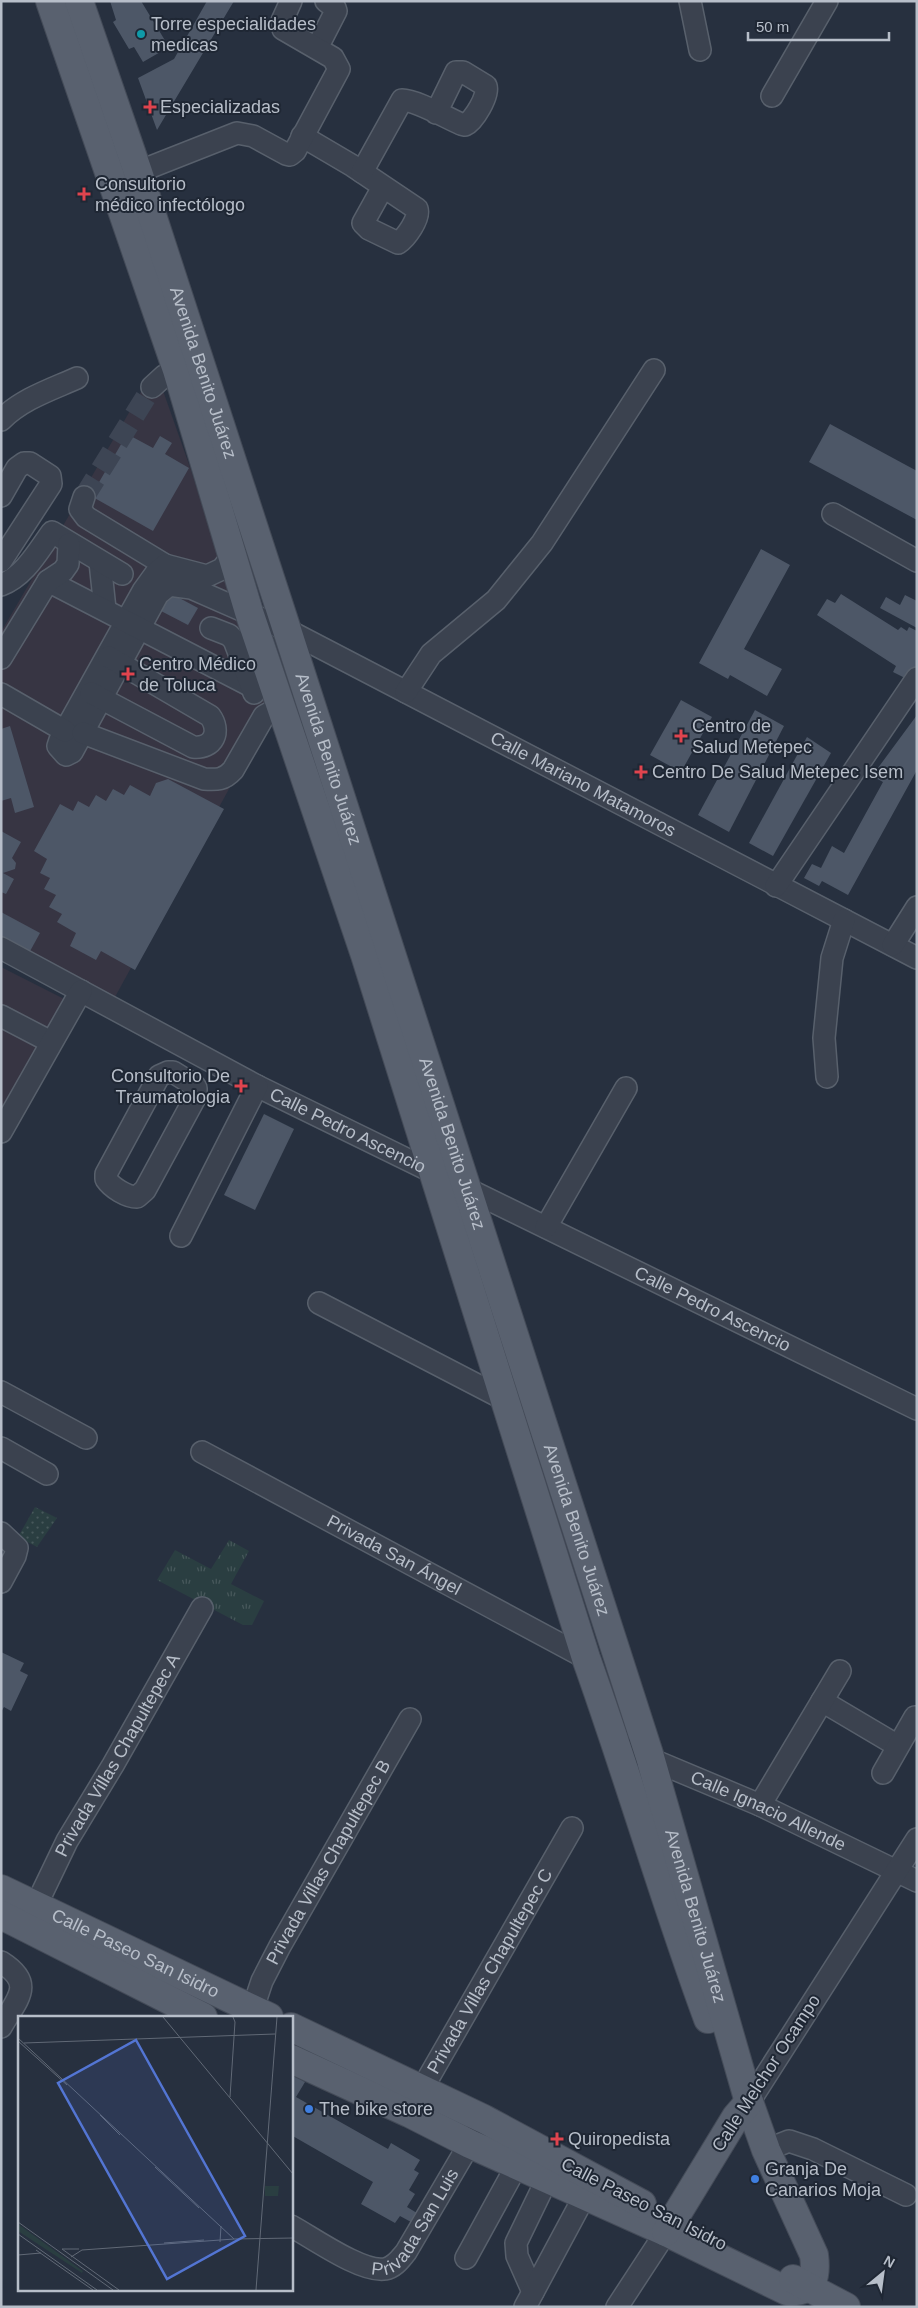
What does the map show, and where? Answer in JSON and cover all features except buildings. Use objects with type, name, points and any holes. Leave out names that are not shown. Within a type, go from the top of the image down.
[{"type":"main road","name":"Avenida Benito Juárez","points":[[50,1],[177,370],[234,554],[273,711],[366,955],[586,1658],[617,1745],[683,1952],[742,2109],[766,2150],[814,2255],[816,2270],[810,2286]]},
{"type":"main road","name":"Avenida Benito Juárez","points":[[79,1],[138,172],[287,630],[650,1757],[742,2109]]},
{"type":"main road","name":"Calle Paseo San Isidro","points":[[12,1912],[141,1971],[257,2014]]},
{"type":"main road","name":"Calle Paseo San Isidro","points":[[141,1971],[202,2016]]},
{"type":"main road","name":"Calle Paseo San Isidro","points":[[292,2027],[484,2119],[669,2226]]},
{"type":"main road","name":"Calle Paseo San Isidro","points":[[292,2059],[584,2197],[669,2226],[810,2286],[846,2307]]},
{"type":"main road","name":"Calle Melchor Ocampo","points":[[669,2226],[742,2109]]},
{"type":"main road","points":[[814,2255],[831,2284],[851,2307]]},
{"type":"street","points":[[138,172],[236,133],[252,136],[290,155],[295,151],[339,69],[333,58],[287,32],[281,26],[291,1]]},
{"type":"street","points":[[317,48],[336,11],[326,1]]},
{"type":"street","points":[[690,1],[700,50]]},
{"type":"street","points":[[772,96],[827,1]]},
{"type":"street","points":[[362,172],[402,100],[408,100],[436,113]]},
{"type":"street","points":[[302,136],[362,172],[383,187]]},
{"type":"street","points":[[152,387],[164,376],[177,370]]},
{"type":"street","points":[[406,692],[431,654],[496,600],[542,543],[654,370]]},
{"type":"street","points":[[1,420],[12,409],[29,399],[77,378]]},
{"type":"street","points":[[1,496],[17,468],[24,463],[30,463],[50,476],[51,484],[1,561]]},
{"type":"street","points":[[84,497],[80,509],[86,517],[165,565],[207,576],[222,569],[234,554]]},
{"type":"street","points":[[833,514],[917,561]]},
{"type":"street","points":[[1,585],[13,581],[23,570],[61,538],[66,525],[95,524]]},
{"type":"street","points":[[61,538],[122,574]]},
{"type":"street","points":[[5,652],[48,581],[64,571],[68,564],[61,538]]},
{"type":"street","points":[[100,562],[104,609]]},
{"type":"street","points":[[74,732],[133,624],[143,591],[165,565]]},
{"type":"street","points":[[1,694],[74,732],[204,779],[217,780],[226,778],[233,770],[273,711],[251,686],[48,581]]},
{"type":"street","name":"Calle Mariano Matamoros","points":[[133,624],[158,594],[169,585],[191,588],[249,612],[917,958]]},
{"type":"street","points":[[211,628],[228,635],[234,640],[251,686]]},
{"type":"street","points":[[94,695],[193,747],[201,748],[211,744],[216,733],[216,724],[210,716],[114,660]]},
{"type":"street","points":[[776,886],[917,678]]},
{"type":"street","points":[[893,946],[917,907]]},
{"type":"street","points":[[827,1077],[824,1038],[832,958],[844,920]]},
{"type":"street","name":"Calle Pedro Ascencio","points":[[1,948],[257,1086],[917,1409]]},
{"type":"street","points":[[1,1132],[81,991]]},
{"type":"street","points":[[1,1016],[51,1042]]},
{"type":"street","points":[[182,1078],[195,1053]]},
{"type":"street","points":[[168,1072],[182,1078],[196,1088],[196,1096],[145,1190],[137,1197],[132,1197],[110,1184],[106,1179],[108,1167],[159,1076],[168,1072]]},
{"type":"street","points":[[181,1236],[257,1086]]},
{"type":"street","points":[[546,1227],[626,1088]]},
{"type":"street","points":[[320,1303],[504,1399]]},
{"type":"street","points":[[1,1392],[86,1438]]},
{"type":"street","points":[[1,1448],[47,1474]]},
{"type":"street","name":"Privada San Ángel","points":[[202,1452],[586,1658]]},
{"type":"street","points":[[1,1533],[17,1548],[15,1556],[1,1582]]},
{"type":"street","name":"Privada Villas Chapultepec A","points":[[12,1912],[67,1841],[113,1765],[202,1608]]},
{"type":"street","points":[[760,1805],[840,1671]]},
{"type":"street","points":[[822,1701],[898,1746]]},
{"type":"street","points":[[883,1773],[915,1717]]},
{"type":"street","name":"Privada Villas Chapultepec B","points":[[257,2014],[262,1981],[280,1946],[410,1719]]},
{"type":"street","name":"Calle Ignacio Allende","points":[[617,1745],[650,1757],[760,1805],[917,1881]]},
{"type":"street","name":"Privada Villas Chapultepec C","points":[[409,2113],[572,1828]]},
{"type":"street","name":"Calle Melchor Ocampo","points":[[742,2109],[917,1839]]},
{"type":"street","points":[[1,1962],[15,1971],[20,1979],[21,1988],[1,2027]]},
{"type":"street","name":"Privada San Luis","points":[[292,2227],[358,2264],[375,2269],[386,2269],[395,2265],[406,2252],[484,2119]]},
{"type":"street","points":[[766,2150],[789,2141],[813,2149],[906,2195]]},
{"type":"street","points":[[466,2258],[516,2165]]},
{"type":"street","points":[[529,2299],[517,2256],[516,2243],[547,2179]]},
{"type":"street","points":[[529,2299],[584,2197]]},
{"type":"street","name":"Calle Melchor Ocampo","points":[[617,2307],[669,2226]]},
{"type":"shaded area","name":"Centro Médico de Toluca","points":[[155,368],[191,470],[269,716],[115,997],[1,935],[1,632]]},
{"type":"shaded area","points":[[1,967],[80,1007],[1,1140]]},
{"type":"green space","points":[[35,1507],[57,1518],[37,1547],[18,1537]]},
{"type":"green space","points":[[229,1540],[249,1551],[231,1584],[264,1601],[252,1625],[243,1625],[157,1580],[175,1550],[211,1569]]},
{"type":"tunnel","points":[[84,497],[152,387]]},
{"type":"place","name":"Torre especialidades medicas","points":[[141,34]]},
{"type":"place","name":"Especializadas","points":[[150,107]]},
{"type":"place","name":"Consultorio médico infectólogo","points":[[84,194]]},
{"type":"place","name":"Centro Médico de Toluca","points":[[128,674]]},
{"type":"place","name":"Centro de Salud Metepec","points":[[681,736]]},
{"type":"place","name":"Centro De Salud Metepec Isem","points":[[641,772]]},
{"type":"place","name":"Consultorio De Traumatologia","points":[[241,1086]]},
{"type":"place","name":"The bike store","points":[[309,2109]]},
{"type":"place","name":"Quiropedista","points":[[557,2139]]},
{"type":"place","name":"Granja De Canarios Moja","points":[[755,2179]]}]
